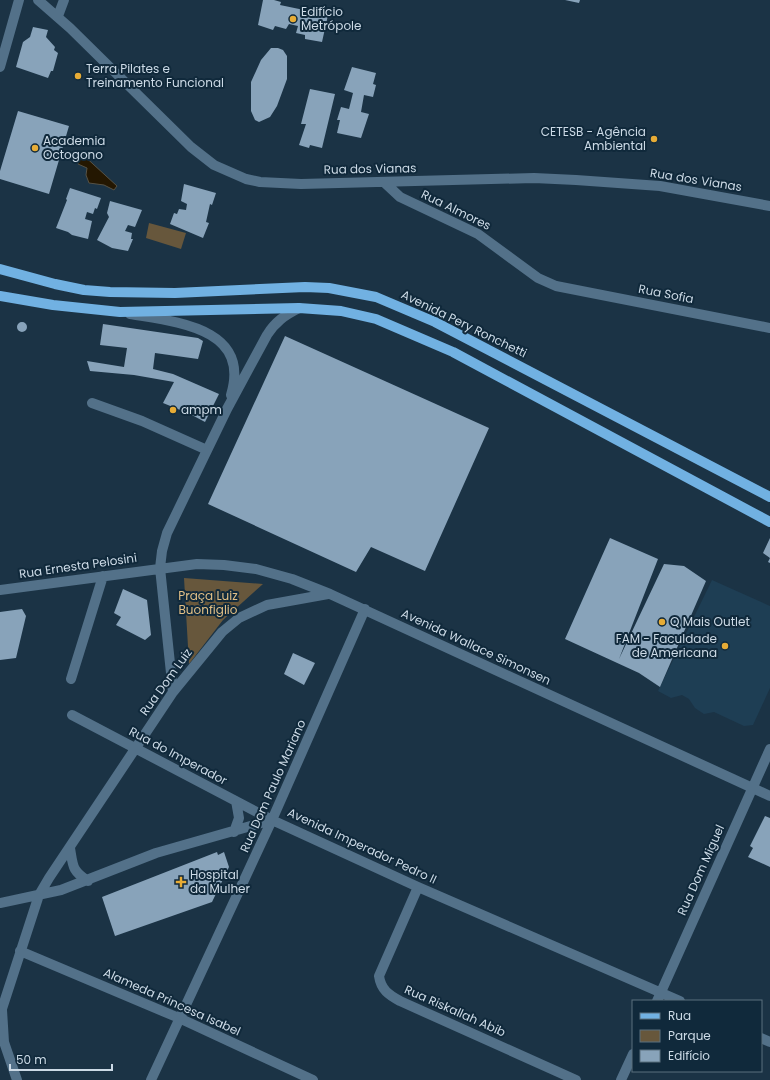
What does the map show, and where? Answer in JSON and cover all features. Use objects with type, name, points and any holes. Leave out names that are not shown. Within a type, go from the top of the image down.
[{"type":"main road","name":"Avenida Pery Ronchetti","points":[[0,269],[55,284],[84,290],[110,292],[174,293],[305,287],[329,288],[376,296],[435,322],[770,498]]},
{"type":"main road","points":[[0,296],[53,305],[120,312],[299,308],[341,310],[376,319],[399,327],[453,352],[770,522]]},
{"type":"street","points":[[0,67],[19,0]]},
{"type":"street","name":"Rua dos Vianas","points":[[38,0],[58,16],[191,147],[214,164],[246,179],[260,182],[385,183],[534,178],[590,180],[660,186],[770,206]]},
{"type":"street","points":[[58,16],[64,0]]},
{"type":"street","name":"Rua Almores","points":[[385,183],[400,197],[478,234],[538,278],[556,286]]},
{"type":"street","name":"Rua Sofia","points":[[556,286],[770,328]]},
{"type":"street","points":[[173,692],[160,568],[162,551],[167,533],[227,408],[274,324],[299,308]]},
{"type":"street","points":[[120,312],[169,321],[196,328],[213,336],[226,347],[232,355],[236,374],[227,408]]},
{"type":"street","points":[[92,403],[142,421],[207,450]]},
{"type":"street","name":"Avenida Wallace Simonsen","points":[[160,568],[196,564],[224,565],[256,569],[292,579],[330,594],[770,796]]},
{"type":"street","name":"Rua Ernesta Pelosini","points":[[0,590],[160,568]]},
{"type":"street","points":[[71,679],[103,576]]},
{"type":"street","name":"Rua Dom Luiz","points":[[1,1012],[20,951],[40,895],[49,878],[173,692],[222,632],[239,618],[267,605],[330,594]]},
{"type":"street","name":"Rua Dom Paulo Mariano","points":[[151,1080],[272,820],[365,610]]},
{"type":"street","name":"Rua do Imperador","points":[[72,715],[272,820]]},
{"type":"street","name":"Rua Dom Miguel","points":[[659,997],[770,749]]},
{"type":"street","points":[[234,832],[239,818],[236,801]]},
{"type":"street","name":"Avenida Imperador Pedro II","points":[[0,903],[40,895],[88,881],[156,853],[272,820],[659,997],[675,1000]]},
{"type":"street","points":[[70,848],[74,870],[78,875],[88,881]]},
{"type":"street","name":"Rua Riskallah Abib","points":[[418,887],[379,976],[380,985],[387,994],[576,1080]]},
{"type":"street","name":"Alameda Princesa Isabel","points":[[20,951],[180,1018],[313,1080]]},
{"type":"street","points":[[1,1012],[4,1042],[17,1080]]},
{"type":"street","points":[[621,1080],[632,1056]]},
{"type":"shaded area","points":[[81,153],[117,186],[114,190],[104,185],[89,183],[86,175],[87,168],[78,164],[77,158]]},
{"type":"shaded area","name":"FAM - Faculdade de Americana","points":[[712,580],[770,606],[770,688],[753,725],[744,726],[714,712],[704,714],[695,708],[689,699],[682,695],[671,698],[658,691]]},
{"type":"green space","points":[[149,223],[186,233],[181,249],[146,238]]},
{"type":"green space","name":"Praça Luiz Buonfiglio","points":[[184,578],[263,584],[223,620],[189,664]]},
{"type":"building","name":"Edifício Metrópole","points":[[263,0],[274,0],[281,2],[280,5],[328,15],[322,42],[305,39],[305,35],[296,33],[298,26],[289,24],[286,29],[275,26],[273,30],[258,25]]},
{"type":"building","points":[[565,0],[580,0],[579,3]]},
{"type":"building","points":[[33,27],[48,30],[46,37],[55,47],[54,50],[58,53],[53,71],[51,71],[48,78],[16,67],[23,42],[30,37]]},
{"type":"building","points":[[271,48],[283,50],[287,56],[287,79],[277,106],[270,117],[259,122],[255,120],[251,111],[251,82],[261,60]]},
{"type":"building","points":[[352,67],[376,73],[373,84],[376,85],[373,97],[364,95],[361,112],[369,114],[361,138],[337,133],[340,120],[337,120],[341,107],[349,109],[353,93],[344,90]]},
{"type":"building","points":[[310,89],[335,94],[322,148],[310,145],[309,148],[299,145],[306,124],[301,124]]},
{"type":"building","name":"Academia Octogono","points":[[18,111],[69,126],[49,194],[0,179],[0,171]]},
{"type":"building","points":[[184,184],[216,193],[212,205],[210,204],[206,222],[209,223],[203,238],[170,224],[174,213],[177,214],[179,209],[186,210],[187,204],[181,201]]},
{"type":"building","points":[[70,188],[101,198],[97,209],[95,208],[93,214],[87,212],[85,219],[92,221],[88,239],[72,235],[56,228]]},
{"type":"building","points":[[110,201],[142,210],[135,227],[128,225],[125,231],[132,233],[131,239],[133,239],[128,251],[112,248],[97,240],[109,217],[107,213]]},
{"type":"building","points":[[20,322],[24,322],[26,323],[26,331],[20,332],[17,329],[17,325]]},
{"type":"building","points":[[103,324],[198,338],[203,341],[198,359],[155,353],[153,369],[173,374],[219,394],[205,422],[163,403],[174,382],[134,375],[90,371],[87,361],[124,367],[127,348],[100,345]]},
{"type":"building","points":[[285,336],[489,428],[425,571],[371,547],[356,572],[208,504]]},
{"type":"building","points":[[610,538],[658,559],[619,659],[664,564],[684,566],[706,581],[660,687],[639,673],[565,639]]},
{"type":"building","points":[[770,538],[770,558],[763,553]]},
{"type":"building","points":[[123,589],[147,600],[151,635],[145,640],[116,625],[121,617],[114,613]]},
{"type":"building","points":[[22,609],[26,616],[16,658],[0,660],[0,612]]},
{"type":"building","points":[[293,653],[315,663],[304,685],[284,674]]},
{"type":"building","points":[[765,816],[770,818],[770,867],[748,857],[753,848],[750,846]]},
{"type":"building","name":"Hospital da Mulher","points":[[217,852],[218,855],[224,852],[229,867],[212,902],[115,936],[102,897]]},
{"type":"place","name":"Edifício Metrópole","points":[[293,19]]},
{"type":"place","name":"Terra Pilates e Treinamento Funcional","points":[[78,76]]},
{"type":"place","name":"CETESB - Agência Ambiental","points":[[654,139]]},
{"type":"place","name":"Academia Octogono","points":[[35,148]]},
{"type":"place","name":"ampm","points":[[173,410]]},
{"type":"place","name":"Q Mais Outlet","points":[[662,622]]},
{"type":"place","name":"FAM - Faculdade de Americana","points":[[725,646]]},
{"type":"place","name":"Hospital da Mulher","points":[[181,882]]}]
